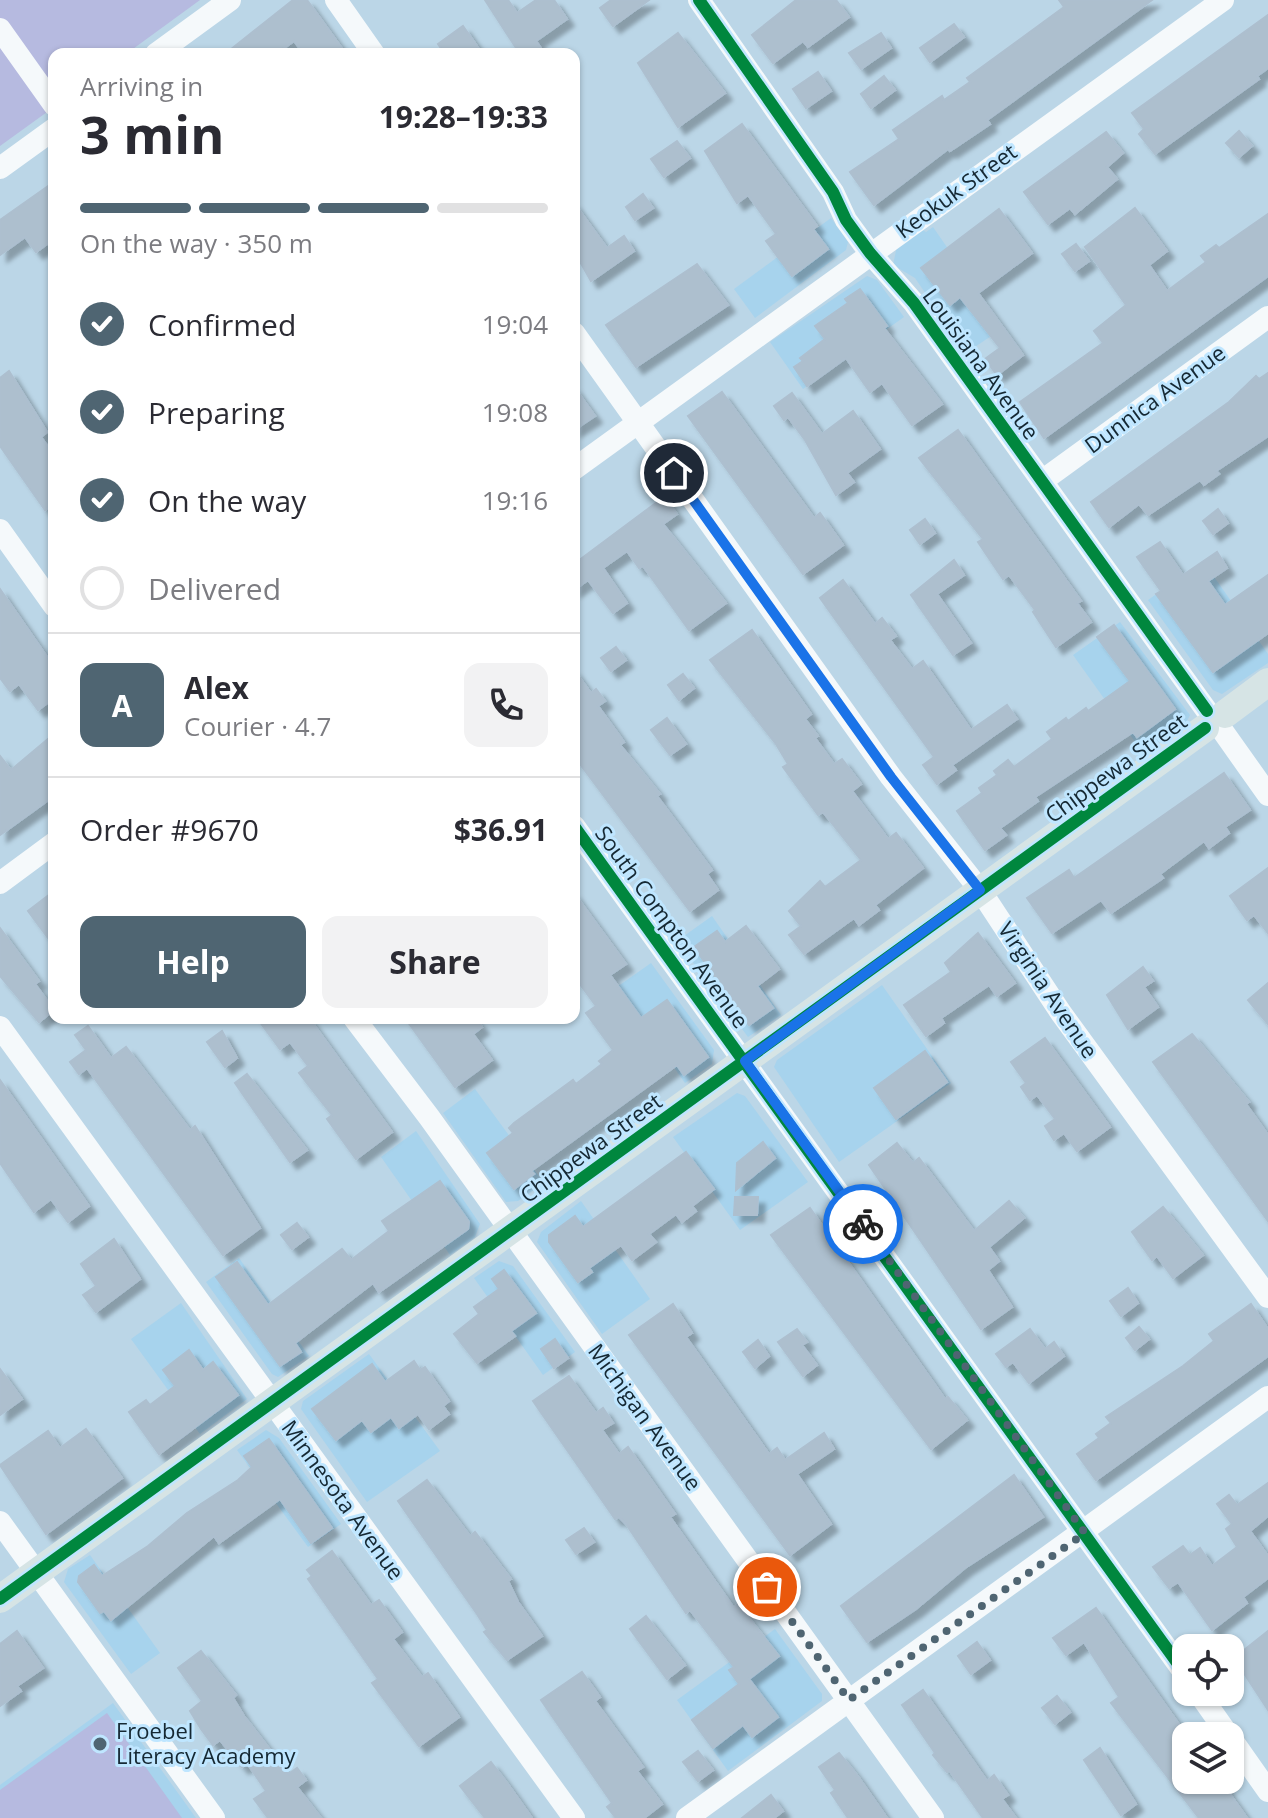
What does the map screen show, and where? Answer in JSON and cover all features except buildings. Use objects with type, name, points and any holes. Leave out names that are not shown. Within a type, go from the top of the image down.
[{"type":"main road","name":"Chippewa Street","points":[[0,1599],[1268,682]]},
{"type":"street","points":[[164,48],[230,0]]},
{"type":"street","points":[[336,0],[370,48]]},
{"type":"street","name":"Keokuk Street","points":[[580,465],[1223,0]]},
{"type":"street","name":"Louisiana Avenue","points":[[710,3],[733,53],[833,192],[846,220],[909,297],[1268,795]]},
{"type":"street","points":[[0,29],[48,97]]},
{"type":"street","points":[[0,168],[48,133]]},
{"type":"street","name":"Dunnica Avenue","points":[[1042,481],[1268,317]]},
{"type":"street","name":"Virginia Avenue","points":[[580,341],[891,777],[980,890],[1061,1013],[1268,1297]]},
{"type":"street","points":[[0,530],[48,598]]},
{"type":"street","name":"South Compton Avenue","points":[[580,834],[1172,1655]]},
{"type":"street","points":[[0,883],[48,847]]},
{"type":"street","name":"Michigan Avenue","points":[[358,1024],[933,1818]]},
{"type":"street","name":"Minnesota Avenue","points":[[0,1027],[574,1818]]},
{"type":"street","points":[[687,1818],[1085,1533],[1268,1397]]},
{"type":"street","points":[[0,1522],[214,1818]]},
{"type":"street","points":[[1244,1757],[1268,1791]]},
{"type":"shaded area","points":[[0,0],[200,0],[134,48],[48,48],[48,111],[0,146]]},
{"type":"shaded area","points":[[831,218],[848,242],[846,250],[755,318],[734,289]]},
{"type":"shaded area","points":[[933,227],[1003,328],[966,353],[915,278],[893,265],[897,246],[921,229],[926,232]]},
{"type":"shaded area","points":[[867,276],[877,280],[904,317],[803,389],[770,342]]},
{"type":"shaded area","points":[[1203,561],[1268,654],[1268,663],[1222,694],[1213,690],[1148,600]]},
{"type":"shaded area","points":[[1120,622],[1190,715],[1187,721],[1143,753],[1073,655]]},
{"type":"shaded area","points":[[712,916],[781,1015],[748,1037],[677,941]]},
{"type":"shaded area","points":[[651,963],[714,1050],[712,1064],[685,1083],[617,987]]},
{"type":"shaded area","points":[[882,985],[951,1083],[839,1162],[774,1067],[777,1060]]},
{"type":"shaded area","points":[[475,1089],[544,1183],[518,1201],[506,1202],[443,1113]]},
{"type":"shaded area","points":[[737,1093],[745,1096],[808,1182],[740,1230],[673,1137]]},
{"type":"shaded area","points":[[416,1131],[480,1224],[475,1237],[450,1255],[381,1157]]},
{"type":"shaded area","points":[[581,1201],[650,1299],[602,1334],[537,1242],[541,1232]]},
{"type":"shaded area","points":[[239,1258],[309,1356],[278,1377],[272,1374],[206,1282]]},
{"type":"shaded area","points":[[499,1261],[513,1266],[575,1352],[543,1375],[474,1278]]},
{"type":"shaded area","points":[[181,1303],[247,1399],[200,1434],[131,1339]]},
{"type":"shaded area","points":[[369,1354],[440,1451],[367,1502],[301,1409],[303,1401]]},
{"type":"shaded area","points":[[266,1430],[279,1438],[341,1524],[308,1547],[237,1450]]},
{"type":"shaded area","points":[[90,1555],[160,1653],[131,1674],[64,1582],[68,1569]]},
{"type":"shaded area","points":[[775,1629],[822,1694],[822,1701],[728,1771],[677,1700]]},
{"type":"shaded area","name":"Froebel Literacy Academy","points":[[113,1703],[196,1818],[0,1818],[0,1785]]},
{"type":"shaded area","name":"Froebel Literacy Academy","points":[[107,1713],[182,1818],[0,1818],[0,1790]]},
{"type":"cycle path","points":[[699,0],[833,192],[846,220],[914,303],[1207,711]]},
{"type":"cycle path","points":[[0,1599],[1205,728]]},
{"type":"cycle path","points":[[580,834],[1172,1656]]},
{"type":"way so far","points":[[767,1587],[849,1700],[1085,1533],[863,1224]]},
{"type":"place","name":"Froebel Literacy Academy","points":[[100,1744]]},
{"type":"route","points":[[674,473],[891,777],[980,890],[745,1061],[863,1224]]}]
